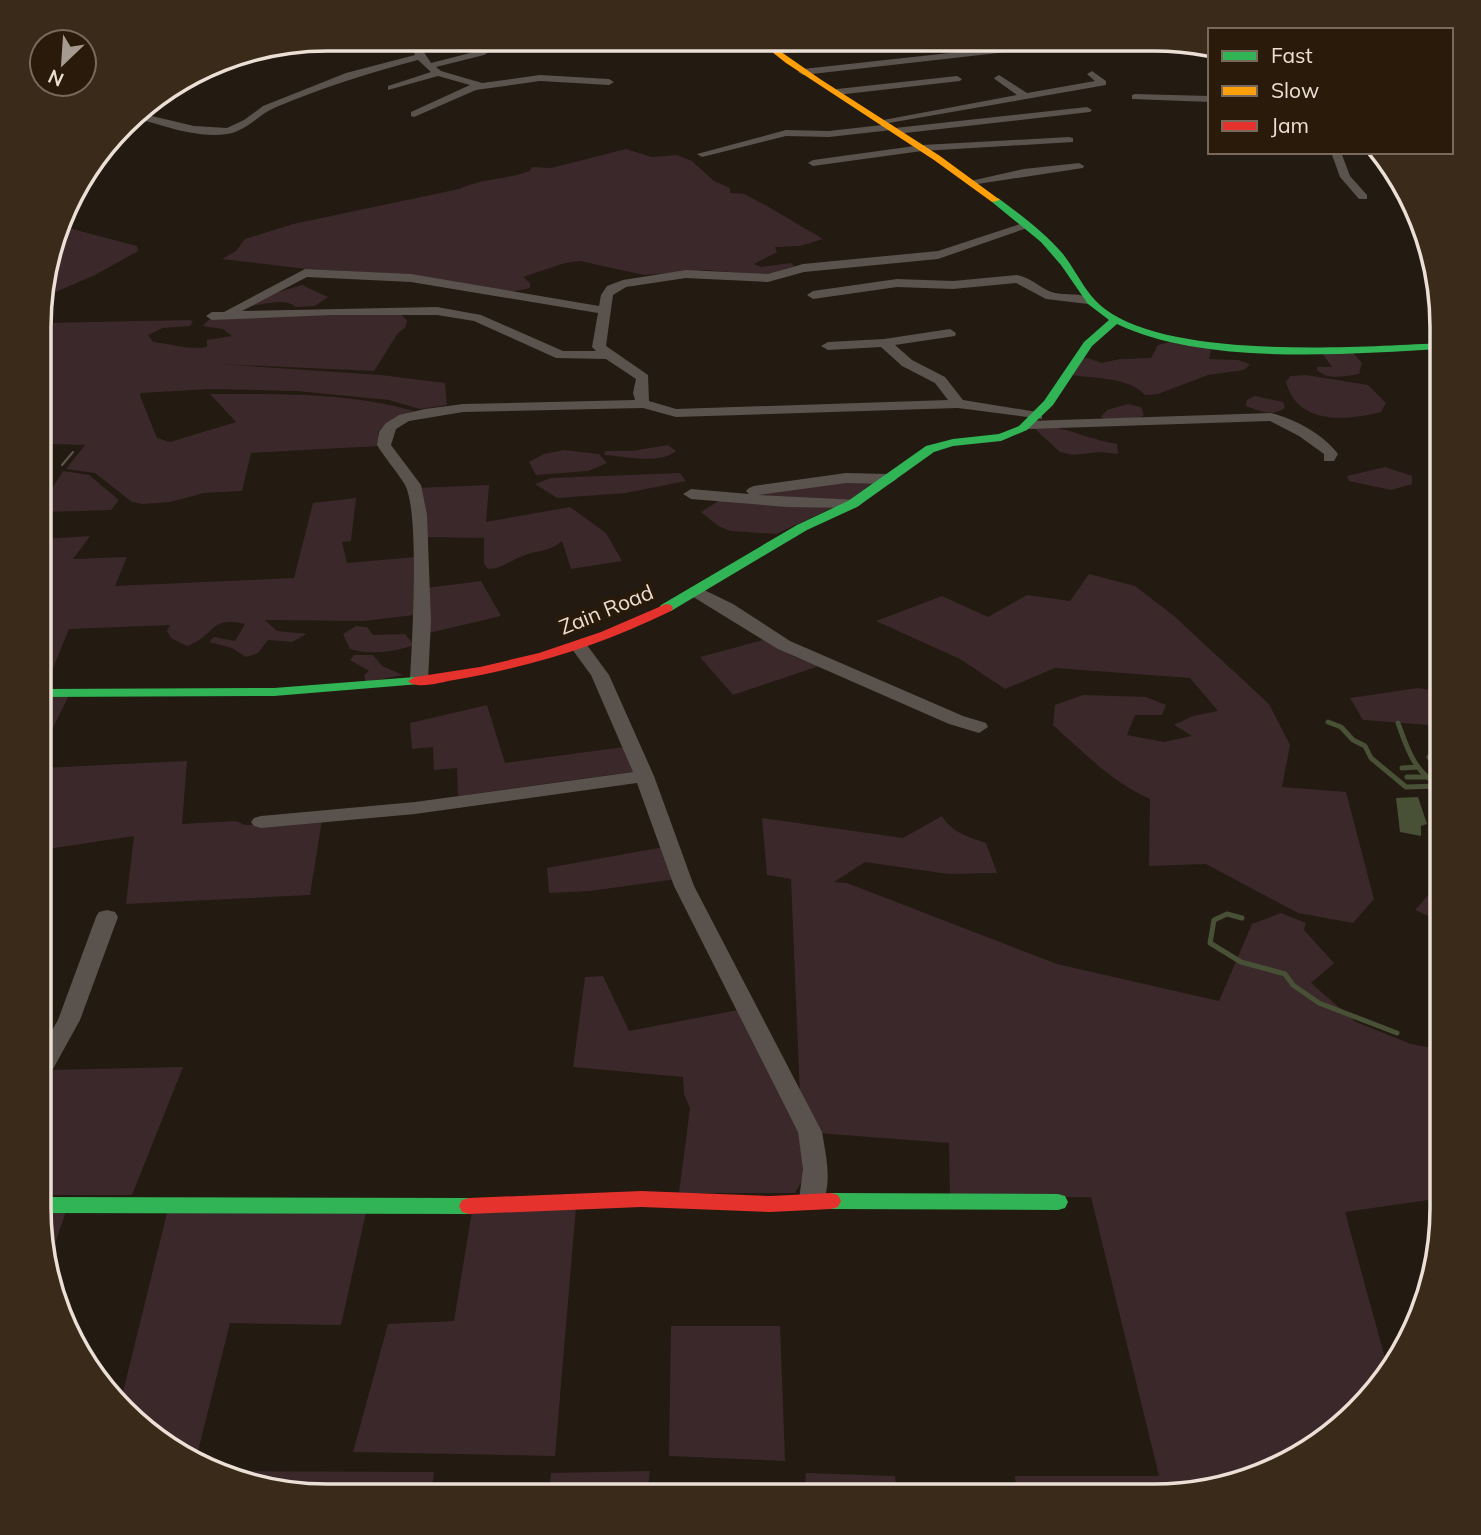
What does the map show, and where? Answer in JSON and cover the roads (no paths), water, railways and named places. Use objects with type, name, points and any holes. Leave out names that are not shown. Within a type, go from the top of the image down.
[{"type":"street","points":[[419,51],[420,57],[438,73],[474,82],[479,85],[476,87]]},
{"type":"street","points":[[428,66],[483,51]]},
{"type":"street","points":[[776,51],[803,72],[890,126],[971,182],[1026,225],[1062,258],[1088,300],[1115,320],[1178,337],[1258,346],[1374,349],[1430,347]]},
{"type":"street","points":[[803,72],[994,51]]},
{"type":"street","points":[[147,118],[210,131],[228,131],[258,116],[266,108],[340,79],[420,57]]},
{"type":"street","points":[[391,88],[438,73]]},
{"type":"street","points":[[890,126],[1025,96],[1103,83],[1092,74]]},
{"type":"street","points":[[414,114],[476,87],[540,78],[609,82]]},
{"type":"street","points":[[999,78],[1025,96]]},
{"type":"street","points":[[836,92],[957,79]]},
{"type":"street","points":[[1135,97],[1208,99]]},
{"type":"street","points":[[702,154],[786,132],[829,134],[890,126],[1087,110]]},
{"type":"street","points":[[813,163],[922,148],[1069,140]]},
{"type":"street","points":[[1337,154],[1345,177],[1363,197]]},
{"type":"street","points":[[971,182],[1024,172],[1079,166]]},
{"type":"street","points":[[643,404],[640,393],[643,378],[630,365],[607,355],[599,347],[603,310],[611,289],[623,284],[686,274],[768,278],[803,268],[939,255],[957,252],[976,241],[1026,225]]},
{"type":"street","points":[[603,310],[411,278],[304,273],[241,307],[212,316],[332,311],[437,311],[477,318],[561,355],[607,355]]},
{"type":"street","points":[[813,295],[897,283],[953,285],[1017,279],[1030,283],[1046,295],[1088,300]]},
{"type":"street","points":[[1033,421],[1059,391],[1093,333],[1115,320]]},
{"type":"street","points":[[828,346],[884,343],[950,333]]},
{"type":"street","points":[[884,343],[907,363],[940,380],[958,404]]},
{"type":"street","points":[[419,680],[422,622],[419,515],[414,485],[399,469],[384,445],[386,432],[404,418],[463,408],[643,404],[660,410],[692,414],[958,404],[1033,421],[1271,417],[1288,423],[1325,447],[1331,454],[1329,458]]},
{"type":"street","name":"Zain Road","points":[[51,693],[327,689],[419,680],[532,659],[578,645],[648,617],[799,529],[854,503],[937,446],[1016,432],[1033,421]]},
{"type":"street","points":[[727,496],[838,479],[889,479]]},
{"type":"street","points":[[691,494],[787,502],[854,503]]},
{"type":"street","points":[[696,591],[784,645],[947,717],[979,727]]},
{"type":"street","points":[[578,645],[596,667],[644,776],[684,886],[810,1132],[816,1169],[812,1200]]},
{"type":"street","points":[[261,822],[415,808],[644,776]]},
{"type":"street","points":[[51,1052],[69,1020],[107,917]]},
{"type":"street","points":[[51,1205],[492,1206],[598,1200],[693,1200],[769,1204],[812,1200],[876,1203],[1058,1202]]},
{"type":"waterway","points":[[1328,722],[1341,727],[1353,740],[1365,746],[1371,758],[1406,787],[1430,786]]},
{"type":"waterway","points":[[1398,723],[1413,760],[1430,779]]},
{"type":"waterway","points":[[1402,768],[1418,767]]},
{"type":"waterway","points":[[1407,777],[1426,777]]},
{"type":"waterway","points":[[1242,918],[1227,914],[1214,920],[1210,943],[1241,962],[1285,974],[1293,985],[1319,1003],[1397,1033]]},
{"type":"tram line","points":[[62,465],[73,452]]}]
